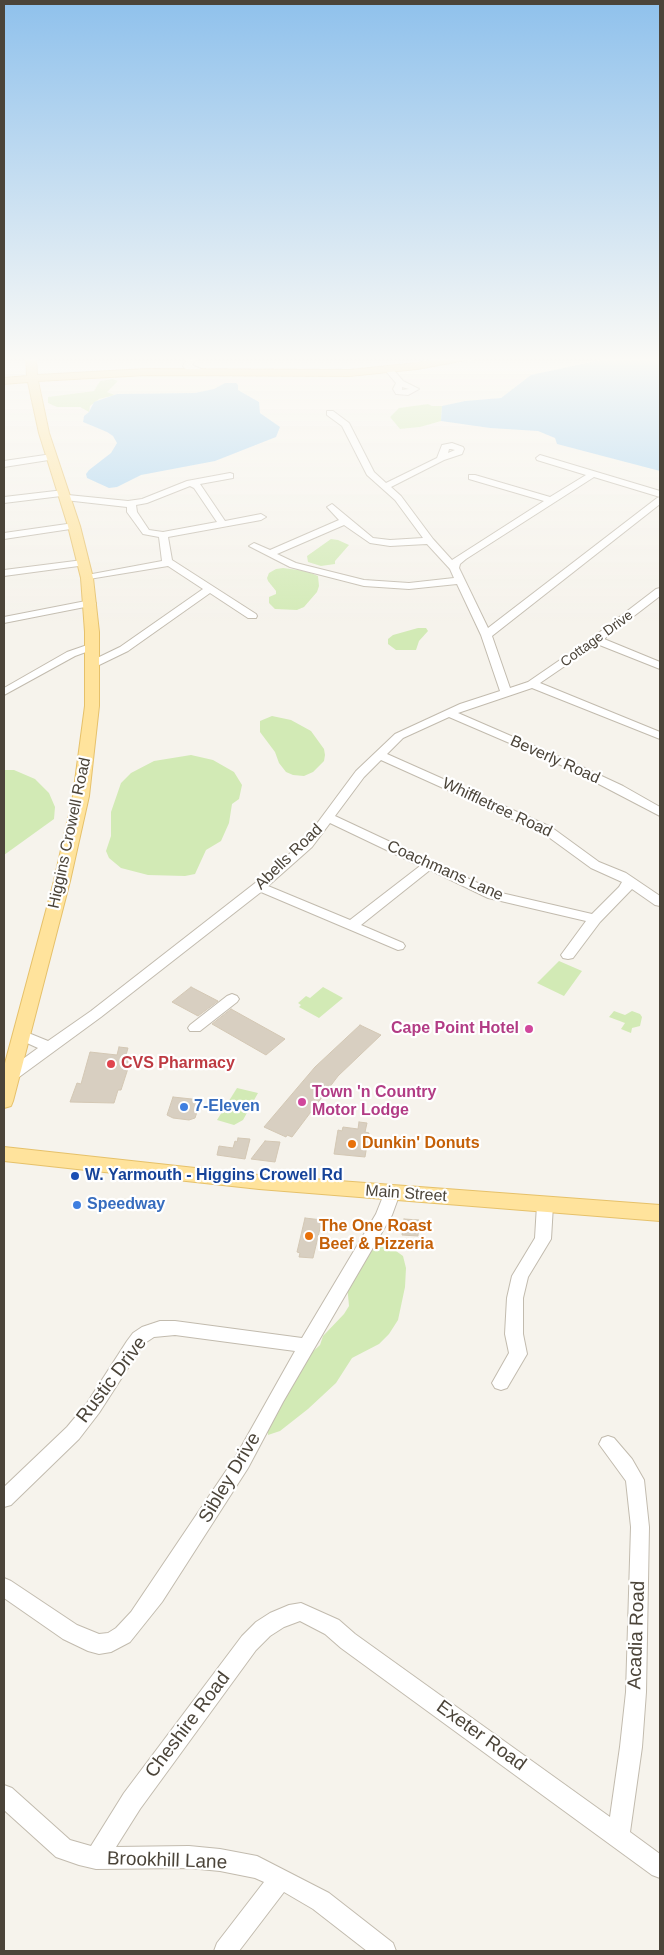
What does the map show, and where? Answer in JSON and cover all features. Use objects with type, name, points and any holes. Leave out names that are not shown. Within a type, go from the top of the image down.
[{"type":"main road","name":"Higgins Crowell Road","points":[[4,1101],[62,881],[82,796],[90,728],[93,646],[87,578],[65,495],[49,447]]},
{"type":"main road","name":"Main Street","points":[[4,1154],[259,1182],[660,1213]]},
{"type":"street","points":[[357,447],[367,468],[398,498],[430,541],[454,568],[486,635],[506,693]]},
{"type":"street","points":[[4,464],[52,457]]},
{"type":"street","points":[[386,486],[443,458]]},
{"type":"street","points":[[540,458],[660,494]]},
{"type":"street","points":[[454,568],[455,563],[463,557],[593,474]]},
{"type":"street","points":[[4,500],[65,495],[131,503],[144,501],[190,483],[230,476]]},
{"type":"street","points":[[472,477],[552,501]]},
{"type":"street","points":[[190,483],[198,486],[224,524]]},
{"type":"street","points":[[486,635],[660,500]]},
{"type":"street","points":[[131,503],[132,512],[146,532],[163,534],[261,518]]},
{"type":"street","points":[[332,507],[345,521],[364,536],[380,543],[430,541]]},
{"type":"street","points":[[271,554],[296,540],[345,521]]},
{"type":"street","points":[[4,536],[74,526]]},
{"type":"street","points":[[163,534],[167,561],[252,616]]},
{"type":"street","points":[[254,546],[281,560],[310,571],[380,586],[409,586],[459,581]]},
{"type":"street","points":[[4,573],[84,563]]},
{"type":"street","points":[[87,578],[170,563]]},
{"type":"street","points":[[93,664],[124,649],[211,588]]},
{"type":"street","name":"Cottage Drive","points":[[532,684],[659,594]]},
{"type":"street","points":[[4,620],[34,612],[90,603]]},
{"type":"street","points":[[596,640],[660,666]]},
{"type":"street","points":[[4,692],[71,654],[93,646]]},
{"type":"street","points":[[532,684],[660,736]]},
{"type":"street","name":"Abells Road","points":[[10,1076],[96,1014],[260,887],[308,844],[351,786],[378,755],[399,736],[486,698],[532,684]]},
{"type":"street","name":"Beverly Road","points":[[448,713],[574,767],[620,789],[660,812]]},
{"type":"street","name":"Whiffletree Road","points":[[378,755],[548,830],[595,865],[614,872],[660,902]]},
{"type":"street","name":"Coachmans Lane","points":[[328,818],[493,895],[595,919]]},
{"type":"street","points":[[351,926],[429,864]]},
{"type":"street","points":[[568,955],[595,919],[625,889],[629,882]]},
{"type":"street","points":[[260,887],[398,946]]},
{"type":"street","points":[[195,1028],[232,999]]},
{"type":"street","points":[[21,1035],[48,1048]]},
{"type":"street","name":"Sibley Drive","points":[[4,1587],[70,1632],[99,1644],[112,1642],[138,1619],[215,1506],[242,1462],[384,1215],[392,1193]]},
{"type":"street","points":[[501,1383],[518,1354],[514,1334],[514,1298],[520,1276],[543,1239],[545,1205]]},
{"type":"street","name":"Rustic Drive","points":[[4,1499],[73,1433],[93,1408],[133,1346],[139,1338],[148,1332],[160,1328],[175,1328],[307,1346]]},
{"type":"street","name":"Acadia Road","points":[[608,1444],[626,1465],[635,1480],[640,1528],[636,1692],[631,1747],[618,1836]]},
{"type":"street","name":"Exeter Road","points":[[298,1612],[332,1627],[348,1641],[660,1867]]},
{"type":"street","name":"Cheshire Road","points":[[96,1858],[132,1801],[249,1643],[263,1629],[277,1620],[298,1612]]},
{"type":"street","name":"Brookhill Lane","points":[[4,1796],[36,1827],[64,1849],[96,1858],[189,1858],[220,1860],[257,1867],[321,1901],[385,1951]]},
{"type":"street","points":[[225,1951],[280,1879]]},
{"type":"green space","points":[[331,539],[349,545],[335,561],[335,564],[321,566],[308,562],[307,556]]},
{"type":"green space","points":[[283,568],[306,571],[318,576],[319,586],[317,592],[304,607],[297,610],[275,609],[269,603],[269,597],[276,594],[276,591],[268,581],[269,573]]},
{"type":"green space","points":[[418,628],[426,628],[428,631],[419,641],[416,650],[396,650],[388,644],[388,639],[393,635]]},
{"type":"green space","points":[[272,716],[291,720],[311,731],[324,749],[325,755],[324,761],[313,772],[304,776],[293,775],[286,772],[279,763],[275,752],[260,732],[260,721]]},
{"type":"green space","points":[[191,755],[213,760],[234,772],[242,785],[239,799],[232,804],[229,823],[221,841],[206,850],[195,874],[185,876],[148,875],[121,868],[109,858],[106,851],[111,836],[111,812],[121,783],[131,773],[154,761]]},
{"type":"green space","points":[[4,770],[14,770],[35,779],[49,793],[55,807],[54,819],[4,855]]},
{"type":"green space","points":[[559,961],[582,971],[564,996],[537,983]]},
{"type":"green space","points":[[323,987],[343,998],[319,1018],[299,1007],[301,1005],[298,1003],[306,996],[310,998]]},
{"type":"green space","points":[[614,1011],[625,1015],[632,1011],[640,1014],[642,1017],[640,1026],[632,1028],[631,1033],[621,1029],[625,1023],[609,1017]]},
{"type":"green space","points":[[237,1088],[258,1093],[243,1120],[234,1125],[217,1120]]},
{"type":"green space","points":[[376,1239],[382,1241],[403,1256],[406,1268],[405,1287],[398,1320],[389,1334],[379,1344],[352,1358],[336,1383],[308,1409],[280,1431],[268,1435],[268,1427],[306,1358],[320,1345],[323,1336],[349,1306],[347,1284]]},
{"type":"water","points":[[114,447],[250,447],[215,461],[141,475],[117,487],[109,488],[87,478],[86,474],[111,453]]},
{"type":"water","points":[[569,447],[660,447],[660,471]]},
{"type":"building","points":[[191,987],[218,1001],[198,1016],[172,1002]]},
{"type":"building","points":[[231,1009],[285,1039],[266,1055],[212,1024]]},
{"type":"building","name":"Town 'n Country Motor Lodge","points":[[360,1025],[381,1035],[338,1076],[292,1137],[287,1135],[286,1137],[264,1127],[315,1067]]},
{"type":"building","name":"CVS Pharmacy","points":[[119,1047],[128,1048],[126,1055],[132,1056],[121,1090],[118,1090],[114,1103],[70,1102],[77,1083],[81,1084],[90,1052],[117,1055]]},
{"type":"building","name":"7-Eleven","points":[[173,1097],[201,1100],[195,1118],[189,1120],[173,1118],[167,1115]]},
{"type":"building","name":"Dunkin' Donuts","points":[[359,1122],[367,1123],[365,1132],[369,1133],[365,1157],[334,1154],[338,1130],[342,1131],[343,1127],[358,1129]]},
{"type":"building","points":[[238,1138],[250,1139],[245,1159],[217,1155],[219,1146],[233,1148]]},
{"type":"building","points":[[265,1141],[280,1142],[275,1162],[251,1159]]},
{"type":"building","name":"The One Roast Beef & Pizzeria","points":[[305,1218],[322,1220],[313,1258],[299,1257],[300,1253],[297,1252]]},
{"type":"building","points":[[404,1219],[419,1220],[418,1236],[402,1235]]},
{"type":"place","name":"Cape Point Hotel","points":[[529,1029]]},
{"type":"place","name":"CVS Pharmacy","points":[[111,1064]]},
{"type":"place","name":"Town 'n Country Motor Lodge","points":[[302,1102]]},
{"type":"place","name":"7-Eleven","points":[[184,1107]]},
{"type":"place","name":"Dunkin' Donuts","points":[[352,1144]]},
{"type":"place","name":"W. Yarmouth - Higgins Crowell Rd","points":[[75,1176]]},
{"type":"place","name":"Speedway","points":[[77,1205]]},
{"type":"place","name":"The One Roast Beef & Pizzeria","points":[[309,1236]]}]
